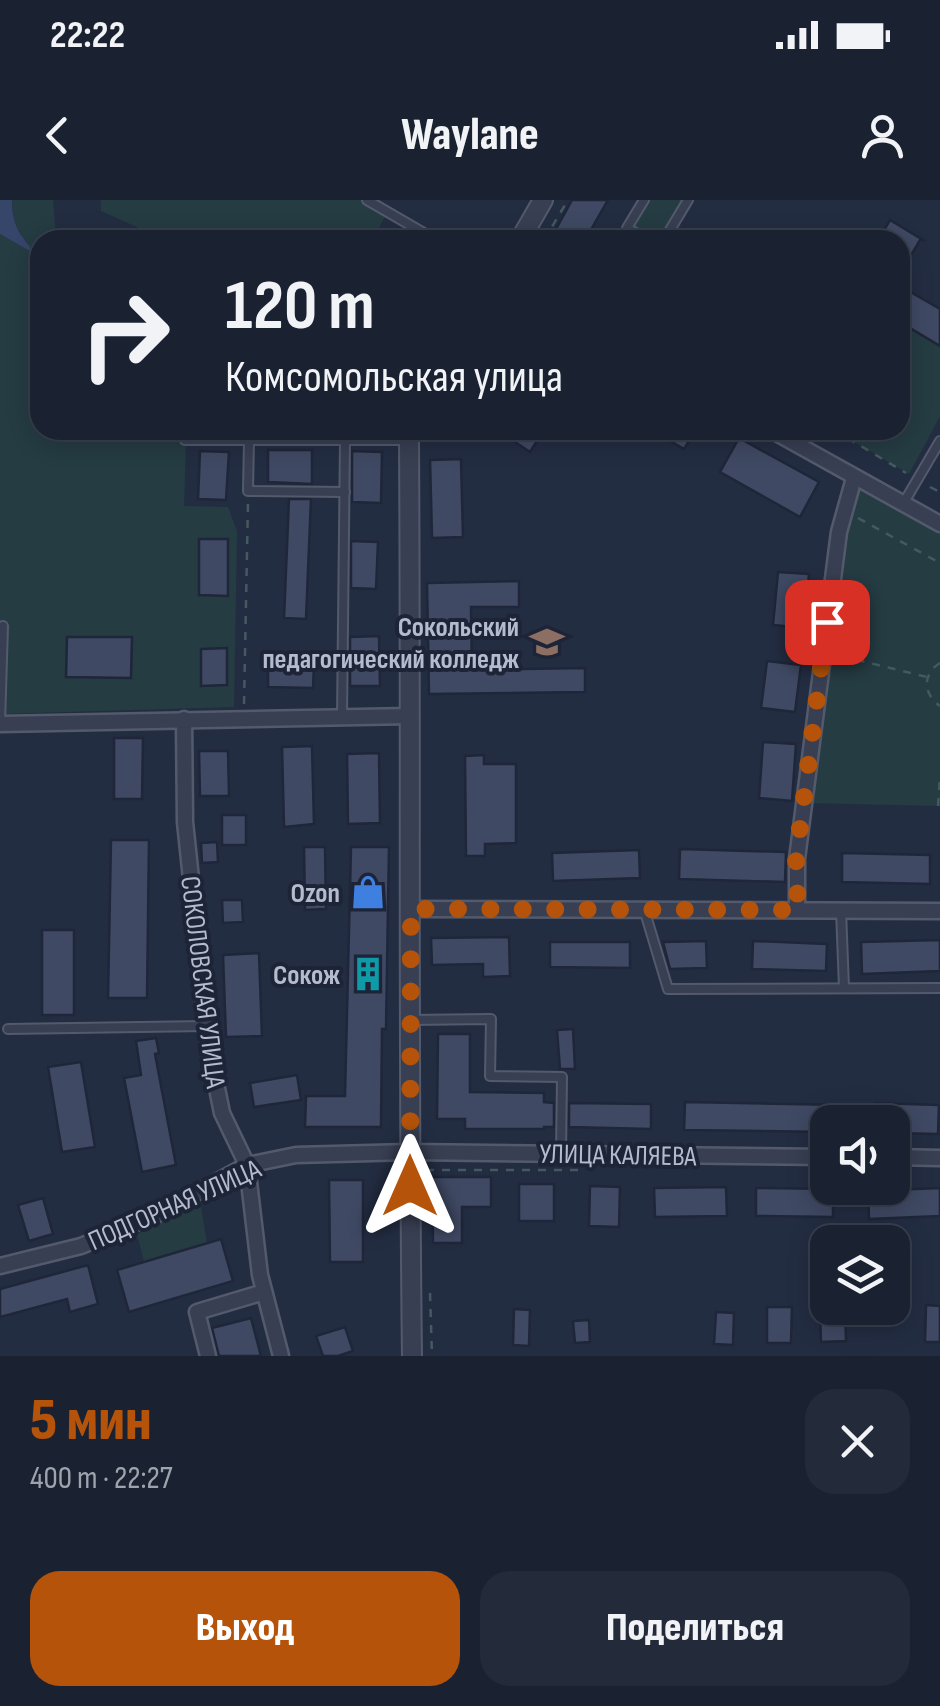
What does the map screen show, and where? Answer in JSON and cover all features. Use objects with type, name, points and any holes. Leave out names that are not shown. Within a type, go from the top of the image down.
[{"type":"street","points":[[526,230],[543,200]]},
{"type":"street","points":[[412,440],[412,1356]]},
{"type":"street","points":[[788,440],[940,524]]},
{"type":"street","points":[[798,910],[796,859],[838,532],[854,478]]},
{"type":"street","points":[[0,724],[411,716]]},
{"type":"street","name":"СОКОЛОВСКАЯ УЛИЦА","points":[[184,719],[184,822],[206,1026],[222,1114],[247,1165],[260,1276],[281,1356]]},
{"type":"street","points":[[411,909],[940,911]]},
{"type":"street","name":"УЛИЦА КАЛЯЕВА","points":[[409,1152],[810,1157]]},
{"type":"street","name":"ПОДГОРНАЯ УЛИЦА","points":[[0,1266],[81,1246],[160,1214],[247,1165],[296,1155],[409,1152]]},
{"type":"street","points":[[910,1158],[940,1158]]},
{"type":"street","points":[[208,1356],[196,1312],[264,1292]]},
{"type":"lane","points":[[366,200],[418,230]]},
{"type":"lane","points":[[630,230],[627,228],[644,200]]},
{"type":"lane","points":[[670,230],[688,200]]},
{"type":"lane","points":[[186,440],[345,440],[342,716]]},
{"type":"lane","points":[[249,440],[248,490],[344,492]]},
{"type":"lane","points":[[903,504],[940,441]]},
{"type":"lane","points":[[0,724],[3,626]]},
{"type":"lane","points":[[644,909],[668,989],[940,988]]},
{"type":"lane","points":[[841,910],[844,988]]},
{"type":"lane","points":[[410,1020],[491,1020],[490,1076],[562,1077],[561,1154]]},
{"type":"lane","points":[[8,1029],[206,1026]]},
{"type":"path","points":[[550,230],[568,200]]},
{"type":"path","points":[[851,440],[909,474]]},
{"type":"path","points":[[924,483],[940,492]]},
{"type":"path","points":[[244,718],[248,490]]},
{"type":"path","points":[[845,510],[940,562]]},
{"type":"path","points":[[823,652],[927,676]]},
{"type":"path","points":[[940,662],[927,676],[928,694],[940,706]]},
{"type":"path","points":[[938,806],[940,777]]},
{"type":"path","points":[[426,1170],[583,1170]]},
{"type":"path","points":[[429,1282],[432,1356]]},
{"type":"shaded area","points":[[12,200],[53,200],[55,230],[30,230],[30,246],[13,215]]},
{"type":"shaded area","points":[[101,200],[367,200],[387,212],[378,230],[140,230],[101,211]]},
{"type":"shaded area","points":[[644,200],[688,200],[670,230],[627,228]]},
{"type":"shaded area","points":[[0,234],[30,249],[30,440],[186,440],[184,506],[228,507],[237,531],[234,707],[0,714]]},
{"type":"shaded area","points":[[910,328],[940,346],[940,416],[909,474],[851,440],[910,440]]},
{"type":"shaded area","points":[[859,489],[940,534],[940,806],[808,803],[844,534]]},
{"type":"shaded area","points":[[200,1201],[207,1243],[144,1262],[137,1234]]},
{"type":"water","points":[[0,200],[12,200],[18,230],[30,251],[0,234]]},
{"type":"building","points":[[572,200],[608,200],[591,230],[556,230]]},
{"type":"building","points":[[890,220],[906,230],[884,230]]},
{"type":"building","points":[[910,232],[920,240],[910,257]]},
{"type":"building","points":[[910,292],[940,309],[940,346],[910,328]]},
{"type":"building","points":[[512,440],[538,440],[530,452]]},
{"type":"building","points":[[669,440],[690,440],[684,449]]},
{"type":"building","points":[[738,440],[743,440],[819,482],[800,517],[720,472]]},
{"type":"building","points":[[268,450],[312,450],[312,484],[268,482]]},
{"type":"building","points":[[200,451],[229,452],[226,500],[198,499]]},
{"type":"building","points":[[352,451],[382,452],[381,503],[352,502]]},
{"type":"building","points":[[461,459],[463,537],[432,538],[430,460]]},
{"type":"building","points":[[289,499],[311,499],[306,619],[284,618]]},
{"type":"building","points":[[199,539],[228,539],[228,596],[199,595]]},
{"type":"building","points":[[351,541],[378,542],[376,589],[351,588]]},
{"type":"building","points":[[778,572],[809,574],[804,628],[773,625]]},
{"type":"building","points":[[519,581],[519,607],[471,607],[472,670],[585,668],[585,692],[429,694],[427,583]]},
{"type":"building","points":[[379,636],[380,686],[350,686],[350,637]]},
{"type":"building","points":[[67,637],[132,637],[131,678],[66,677]]},
{"type":"building","points":[[227,648],[227,685],[201,686],[201,649]]},
{"type":"building","points":[[767,661],[801,665],[795,712],[761,708]]},
{"type":"building","points":[[268,662],[314,663],[313,688],[268,687]]},
{"type":"building","points":[[114,738],[143,738],[142,799],[114,799]]},
{"type":"building","points":[[763,742],[796,744],[792,801],[759,798]]},
{"type":"building","points":[[312,746],[314,824],[284,827],[282,747]]},
{"type":"building","points":[[199,751],[228,751],[229,796],[200,796]]},
{"type":"building","points":[[379,753],[380,823],[348,824],[347,754]]},
{"type":"building","points":[[484,755],[484,764],[516,764],[516,843],[485,844],[485,856],[466,856],[465,756]]},
{"type":"building","points":[[222,815],[246,815],[246,845],[222,845]]},
{"type":"building","points":[[111,840],[149,840],[147,998],[108,998]]},
{"type":"building","points":[[217,842],[218,862],[202,863],[201,843]]},
{"type":"building","points":[[304,847],[325,847],[326,909],[305,910]]},
{"type":"building","points":[[351,847],[389,847],[381,1127],[305,1127],[306,1096],[345,1096]]},
{"type":"building","points":[[680,849],[786,852],[785,882],[679,879]]},
{"type":"building","points":[[639,850],[640,878],[553,881],[552,853]]},
{"type":"building","points":[[842,853],[930,855],[930,884],[842,882]]},
{"type":"building","points":[[222,900],[242,900],[243,922],[223,923]]},
{"type":"building","points":[[42,930],[74,930],[74,1015],[42,1015]]},
{"type":"building","points":[[509,937],[510,976],[483,977],[483,964],[432,965],[431,938]]},
{"type":"building","points":[[940,940],[940,971],[862,974],[861,942]]},
{"type":"building","points":[[706,941],[707,968],[670,969],[663,942]]},
{"type":"building","points":[[753,941],[827,944],[826,971],[752,969]]},
{"type":"building","points":[[550,942],[630,942],[630,968],[550,967]]},
{"type":"building","points":[[259,953],[262,1036],[226,1037],[223,955]]},
{"type":"building","points":[[573,1029],[575,1069],[560,1069],[557,1030]]},
{"type":"building","points":[[438,1034],[470,1034],[470,1092],[544,1093],[544,1102],[554,1103],[554,1127],[465,1129],[465,1119],[437,1119]]},
{"type":"building","points":[[156,1038],[159,1053],[155,1054],[176,1165],[142,1172],[124,1078],[141,1075],[136,1041]]},
{"type":"building","points":[[81,1062],[95,1147],[62,1152],[48,1067]]},
{"type":"building","points":[[297,1075],[301,1100],[254,1107],[250,1083]]},
{"type":"building","points":[[685,1102],[843,1105],[810,1105],[810,1132],[684,1130]]},
{"type":"building","points":[[569,1103],[651,1104],[651,1129],[569,1127]]},
{"type":"building","points":[[876,1103],[939,1105],[938,1134],[910,1133],[910,1105]]},
{"type":"building","points":[[432,1177],[491,1177],[491,1207],[462,1207],[462,1243],[433,1243]]},
{"type":"building","points":[[329,1180],[363,1180],[363,1262],[330,1262]]},
{"type":"building","points":[[519,1184],[554,1184],[554,1221],[519,1221]]},
{"type":"building","points":[[590,1186],[620,1187],[619,1227],[589,1226]]},
{"type":"building","points":[[726,1187],[727,1216],[655,1217],[654,1188]]},
{"type":"building","points":[[756,1188],[810,1189],[810,1205],[833,1205],[833,1217],[756,1216]]},
{"type":"building","points":[[940,1188],[940,1216],[869,1219],[868,1205],[910,1205],[910,1189]]},
{"type":"building","points":[[43,1198],[53,1234],[29,1241],[18,1205]]},
{"type":"building","points":[[221,1239],[233,1281],[129,1312],[117,1270]]},
{"type":"building","points":[[88,1265],[98,1304],[70,1312],[67,1299],[0,1317],[0,1289]]},
{"type":"building","points":[[926,1305],[940,1306],[940,1342],[925,1342]]},
{"type":"building","points":[[767,1307],[792,1307],[791,1343],[767,1343]]},
{"type":"building","points":[[514,1309],[530,1310],[529,1346],[513,1345]]},
{"type":"building","points":[[716,1312],[734,1313],[733,1345],[714,1344]]},
{"type":"building","points":[[251,1318],[261,1356],[219,1356],[212,1328]]},
{"type":"building","points":[[589,1320],[590,1342],[575,1343],[573,1321]]},
{"type":"building","points":[[820,1325],[846,1325],[846,1341],[821,1342]]},
{"type":"building","points":[[345,1327],[353,1351],[323,1356],[316,1336]]},
{"type":"place","name":"Сокольский педагогический колледж","points":[[547,642]]},
{"type":"place","name":"Ozon","points":[[368,892]]},
{"type":"place","name":"Сокож","points":[[368,974]]},
{"type":"route","points":[[410,1186],[411,909],[798,910],[796,859],[827,622]]}]
